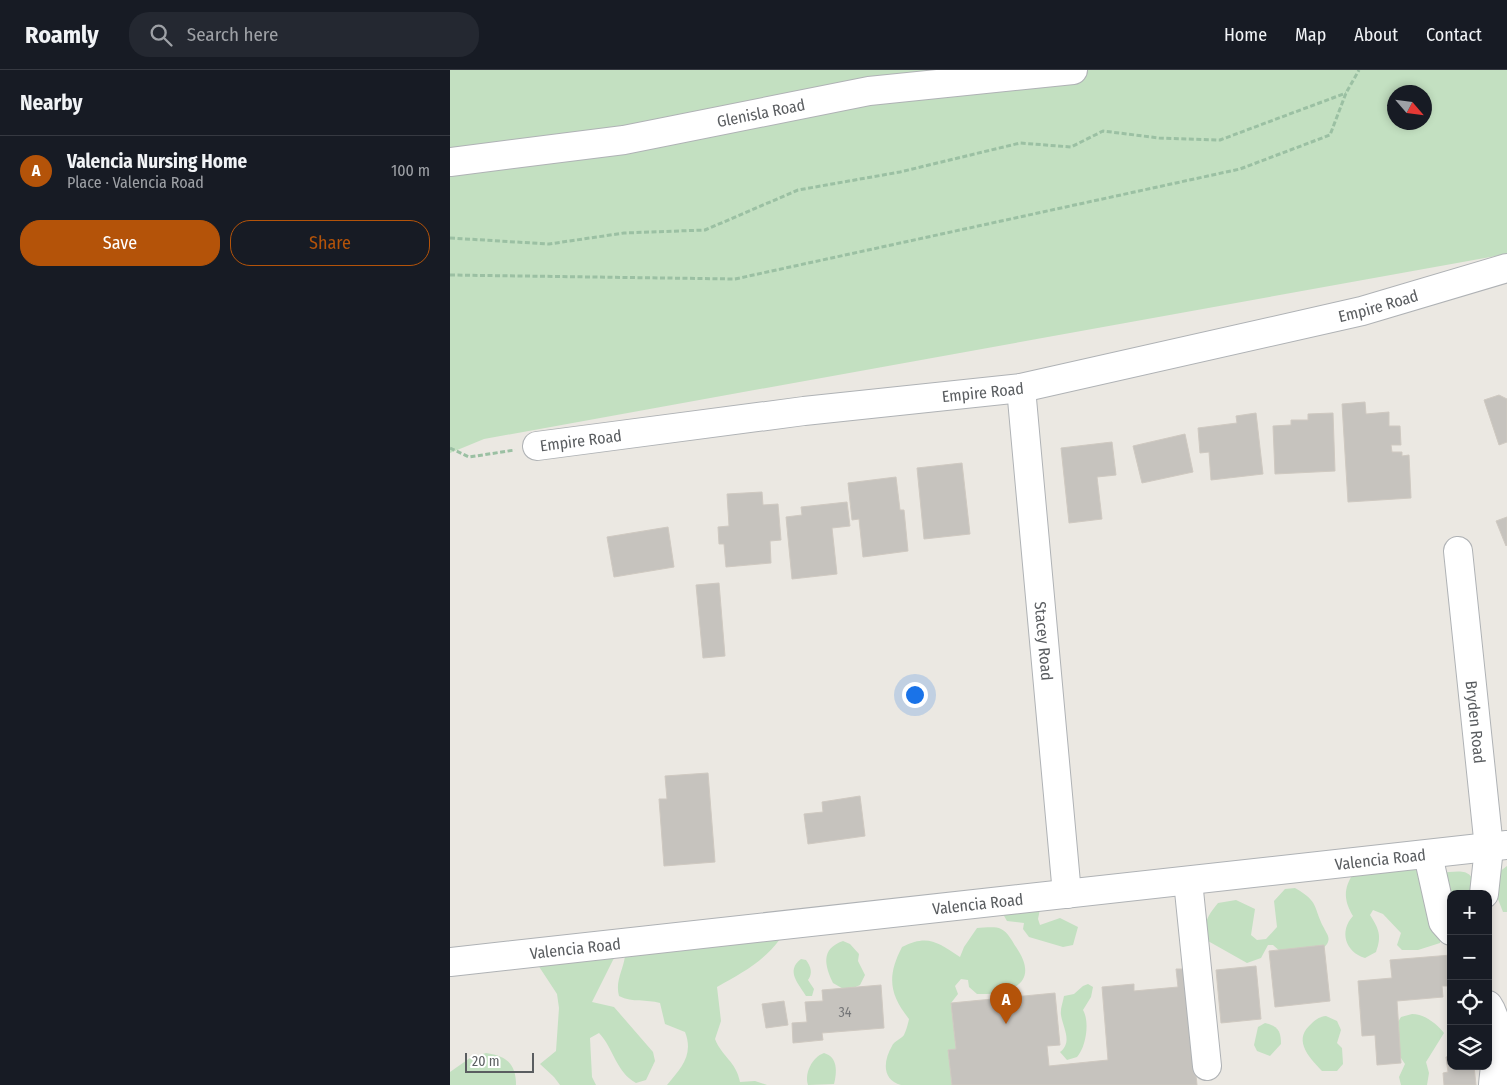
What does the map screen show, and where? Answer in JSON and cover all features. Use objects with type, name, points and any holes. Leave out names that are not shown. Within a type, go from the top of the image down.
[{"type":"street","name":"Glenisla Road","points":[[450,162],[624,140],[869,91],[1073,70]]},
{"type":"street","name":"Empire Road","points":[[538,446],[804,411],[1020,388],[1362,311],[1507,268]]},
{"type":"street","name":"Stacey Road","points":[[1020,388],[1067,894]]},
{"type":"street","name":"Bryden Road","points":[[1458,551],[1498,847],[1485,890]]},
{"type":"street","name":"Valencia Road","points":[[450,962],[1498,847]]},
{"type":"street","points":[[1428,855],[1443,922],[1447,927]]},
{"type":"street","points":[[1188,881],[1208,1066]]},
{"type":"street","points":[[1492,1011],[1494,1013],[1497,1038],[1494,1085]]},
{"type":"path","points":[[450,275],[735,279],[1240,169],[1330,135],[1346,93],[1358,70]]},
{"type":"path","points":[[450,238],[549,244],[624,233],[705,230],[798,190],[900,172],[1020,143],[1071,147],[1103,131],[1159,138],[1220,140],[1346,93]]},
{"type":"path","name":"Empire Road","points":[[450,448],[469,457],[538,446]]},
{"type":"green space","points":[[450,70],[1507,70],[1507,254],[484,439],[450,453]]},
{"type":"green space","points":[[1507,866],[1507,912],[1503,912],[1496,894],[1499,872]]},
{"type":"green space","points":[[1388,869],[1411,869],[1436,873],[1464,872],[1472,878],[1475,890],[1447,890],[1447,912],[1440,943],[1418,950],[1402,950],[1397,945],[1401,933],[1383,914],[1373,910],[1370,915],[1376,924],[1379,941],[1376,952],[1365,958],[1353,951],[1346,940],[1345,934],[1346,928],[1353,916],[1346,900],[1346,890],[1353,874]]},
{"type":"green space","points":[[1295,888],[1309,897],[1315,906],[1327,935],[1328,942],[1320,951],[1282,953],[1273,945],[1268,945],[1261,958],[1247,963],[1208,941],[1205,926],[1211,912],[1218,903],[1236,900],[1255,909],[1251,935],[1257,940],[1266,939],[1277,927],[1274,901],[1285,889]]},
{"type":"green space","points":[[1040,909],[1038,919],[1040,925],[1060,918],[1078,927],[1073,945],[1063,947],[1029,937],[1023,929],[1024,923],[1007,921],[1003,914]]},
{"type":"green space","points":[[977,928],[996,928],[1006,932],[1023,959],[1024,978],[1011,989],[989,994],[977,994],[969,987],[968,980],[961,979],[955,986],[958,994],[951,1003],[956,1049],[948,1050],[952,1085],[901,1085],[895,1083],[887,1074],[887,1058],[893,1044],[904,1035],[909,1019],[897,1001],[892,984],[894,967],[902,947],[926,940],[945,947],[960,957],[964,947]]},
{"type":"green space","points":[[780,939],[759,961],[717,987],[721,1021],[715,1039],[718,1045],[735,1069],[740,1082],[755,1081],[767,1085],[667,1085],[685,1061],[688,1048],[685,1032],[665,1024],[660,1003],[619,996],[619,981],[625,956]]},
{"type":"green space","points":[[843,941],[850,944],[859,954],[858,961],[865,975],[860,985],[847,991],[833,983],[826,959],[831,949]]},
{"type":"green space","points":[[625,943],[613,960],[592,1002],[614,1007],[653,1052],[655,1061],[646,1080],[636,1083],[619,1067],[599,1033],[590,1038],[592,1077],[596,1085],[560,1085],[540,1064],[556,1051],[559,1008],[557,994],[538,965]]},
{"type":"green space","points":[[801,959],[806,960],[810,968],[811,972],[808,980],[814,989],[812,996],[806,996],[795,978],[794,968]]},
{"type":"green space","points":[[1088,984],[1093,987],[1091,997],[1083,1010],[1087,1028],[1085,1041],[1077,1057],[1067,1060],[1060,1052],[1064,1048],[1067,1039],[1061,1013],[1064,996],[1074,994]]},
{"type":"green space","points":[[1412,1014],[1430,1020],[1444,1033],[1426,1062],[1429,1073],[1427,1085],[1401,1085],[1399,1077],[1405,1064],[1399,1055],[1393,1030],[1401,1017]]},
{"type":"green space","points":[[1326,1016],[1337,1021],[1341,1030],[1337,1043],[1342,1048],[1343,1064],[1337,1071],[1322,1071],[1309,1056],[1303,1044],[1305,1032],[1309,1026],[1317,1019]]},
{"type":"green space","points":[[1265,1023],[1276,1028],[1280,1036],[1281,1044],[1270,1056],[1257,1051],[1254,1045],[1258,1027]]},
{"type":"green space","points":[[486,1053],[500,1056],[509,1062],[516,1078],[516,1085],[450,1085],[450,1072],[470,1058]]},
{"type":"green space","points":[[824,1053],[829,1055],[834,1061],[836,1075],[834,1084],[808,1085],[807,1076],[810,1066],[816,1058]]},
{"type":"building","points":[[1499,395],[1507,399],[1507,442],[1499,445],[1484,400]]},
{"type":"building","points":[[1365,402],[1366,414],[1389,412],[1389,426],[1400,426],[1401,445],[1391,445],[1392,452],[1402,452],[1402,456],[1409,455],[1411,498],[1348,502],[1342,404]]},
{"type":"building","points":[[1256,413],[1263,474],[1211,480],[1209,452],[1200,453],[1198,428],[1237,423],[1236,416]]},
{"type":"building","points":[[1333,413],[1335,471],[1275,474],[1273,426],[1291,425],[1291,420],[1308,420],[1308,414]]},
{"type":"building","points":[[1185,434],[1193,472],[1142,483],[1133,446]]},
{"type":"building","points":[[1112,442],[1116,475],[1097,477],[1102,519],[1069,523],[1061,448]]},
{"type":"building","points":[[962,463],[970,534],[924,539],[917,468]]},
{"type":"building","points":[[896,477],[900,510],[904,510],[908,551],[863,557],[859,519],[852,520],[848,483]]},
{"type":"building","points":[[762,492],[763,505],[778,504],[781,540],[770,541],[771,563],[726,567],[724,544],[719,544],[718,527],[729,526],[727,494]]},
{"type":"building","points":[[847,502],[850,526],[832,528],[837,574],[792,579],[786,517],[802,515],[801,507]]},
{"type":"building","points":[[1507,517],[1507,545],[1506,546],[1496,521]]},
{"type":"building","points":[[668,527],[674,567],[614,577],[607,537]]},
{"type":"building","points":[[719,583],[725,656],[703,658],[696,585]]},
{"type":"building","points":[[708,773],[715,862],[664,866],[659,799],[667,799],[665,776]]},
{"type":"building","points":[[860,796],[865,836],[808,844],[804,814],[823,812],[822,802]]},
{"type":"building","points":[[1324,945],[1330,1001],[1275,1007],[1269,951]]},
{"type":"building","points":[[1447,955],[1447,986],[1442,986],[1443,997],[1397,1001],[1401,1063],[1377,1065],[1375,1035],[1362,1036],[1358,981],[1392,978],[1390,960]]},
{"type":"building","points":[[1256,966],[1261,1019],[1221,1023],[1216,970]]},
{"type":"building","points":[[1176,969],[1186,969],[1197,1085],[952,1085],[948,1050],[956,1049],[951,1003],[1055,993],[1060,1045],[1047,1046],[1049,1066],[1108,1060],[1102,987],[1134,984],[1134,991],[1178,987]]},
{"type":"building","points":[[881,985],[884,1028],[822,1033],[823,1040],[793,1043],[792,1023],[807,1022],[805,1002],[823,1001],[822,990]]},
{"type":"building","points":[[784,1001],[788,1025],[766,1028],[762,1004]]},
{"type":"building","points":[[1448,1070],[1474,1070],[1476,1085],[1444,1085],[1443,1073],[1448,1072]]},
{"type":"place","name":"Valencia Nursing Home","points":[[1006,1024]]}]
